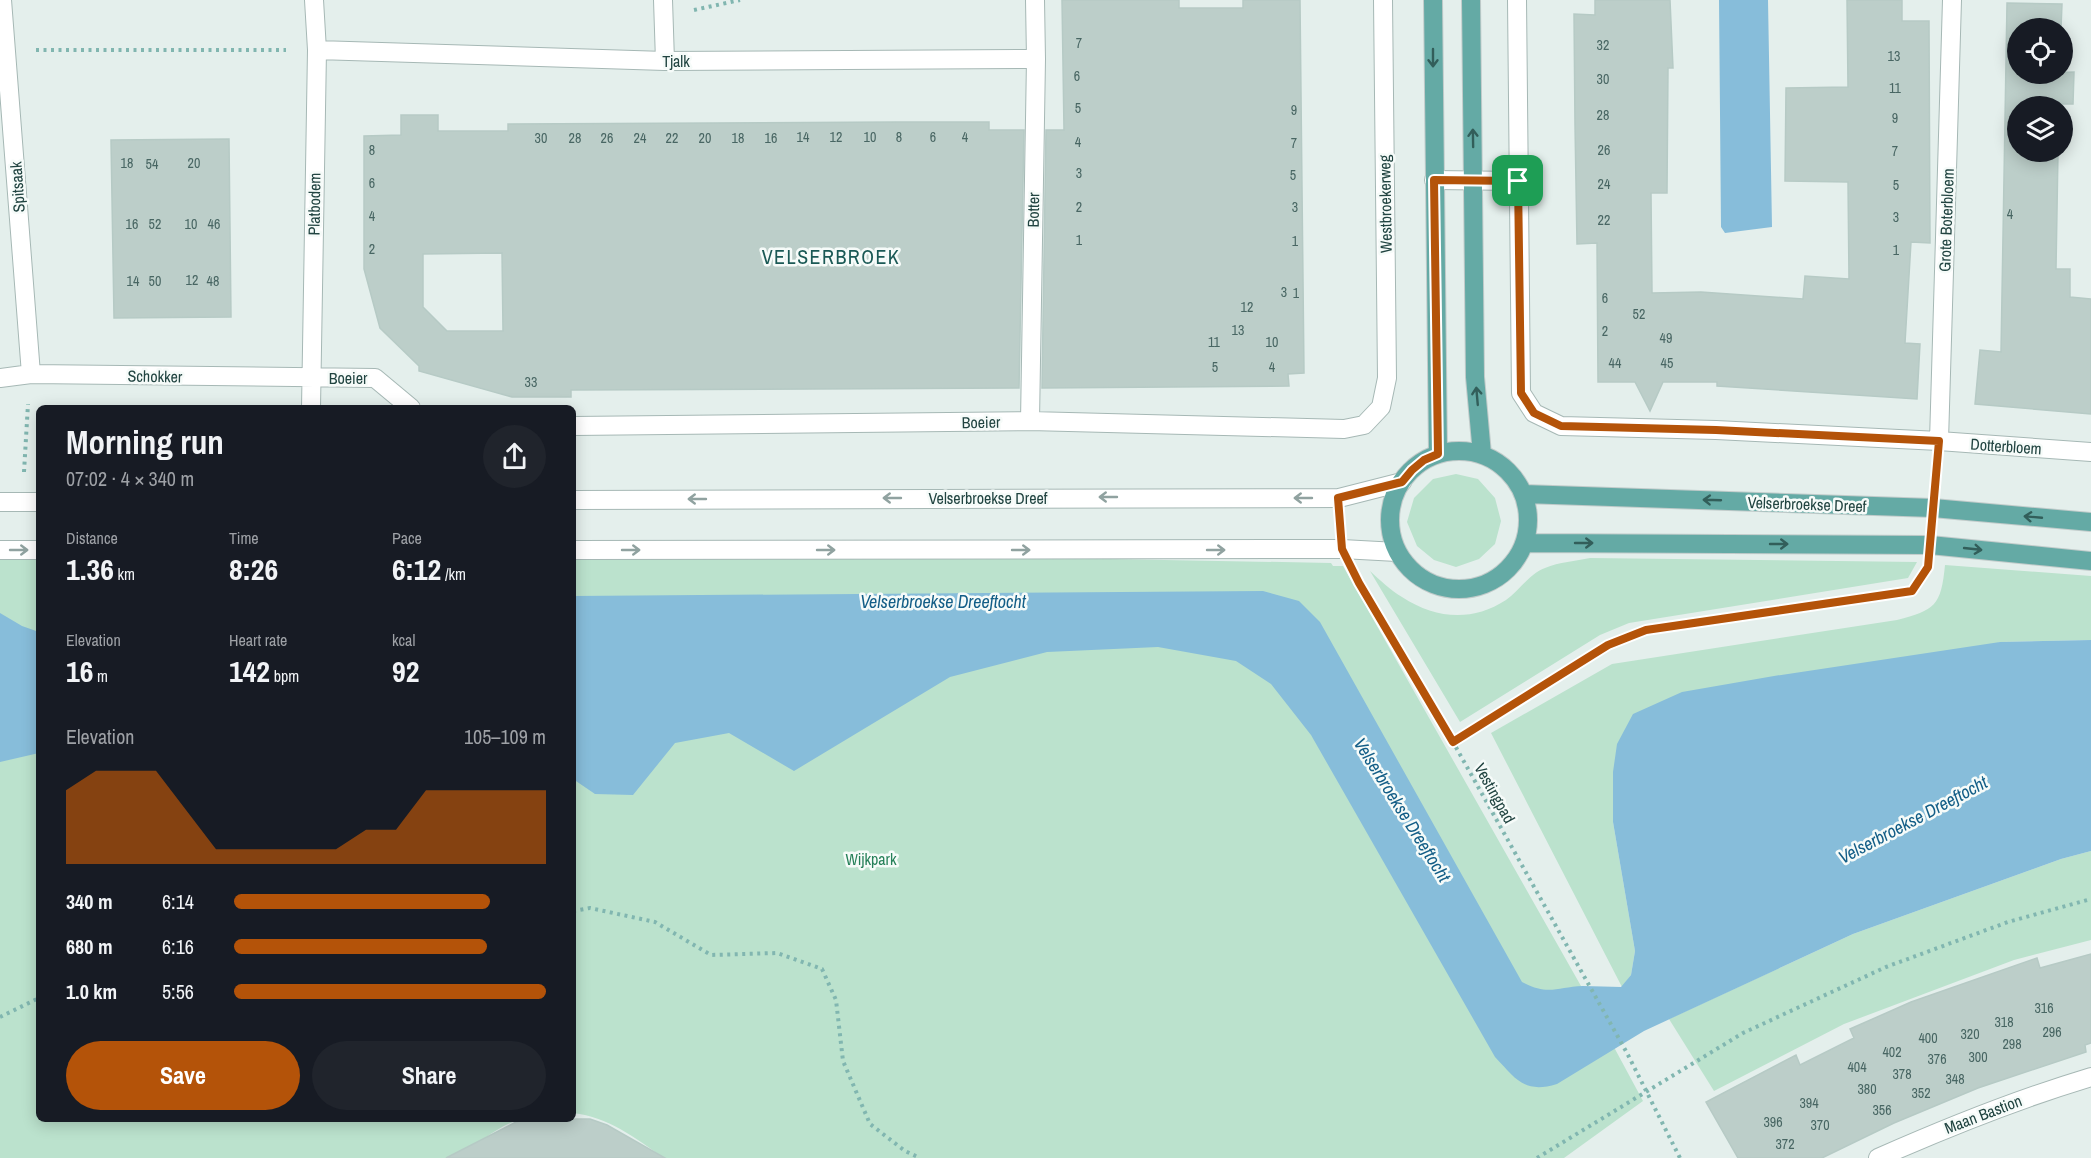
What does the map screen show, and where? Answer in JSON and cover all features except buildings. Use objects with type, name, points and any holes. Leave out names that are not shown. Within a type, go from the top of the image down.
[{"type":"main road","points":[[1433,0],[1438,454]]},
{"type":"main road","points":[[1471,0],[1475,377],[1482,454]]},
{"type":"main road","points":[[1460,451],[1482,454],[1499,463],[1514,477],[1523,494],[1528,518],[1525,543],[1515,561],[1501,575],[1484,585],[1464,589],[1444,588],[1425,580],[1409,568],[1397,552],[1390,528],[1392,504],[1402,482],[1424,460],[1438,454],[1460,451]]},
{"type":"main road","name":"Velserbroekse Dreef","points":[[1523,494],[1933,508],[2091,522]]},
{"type":"main road","points":[[1525,543],[1930,545],[2091,561]]},
{"type":"street","name":"Spitsaak","points":[[2,0],[3,50],[31,374]]},
{"type":"street","name":"Platbodem","points":[[311,405],[317,50],[314,0]]},
{"type":"street","name":"Botter","points":[[1030,421],[1035,0]]},
{"type":"street","name":"Westbroekerweg","points":[[1381,407],[1387,378],[1383,0]]},
{"type":"street","points":[[1434,180],[1518,181],[1517,0]]},
{"type":"street","name":"Grote Boterbloem","points":[[1939,441],[1952,0]]},
{"type":"street","points":[[663,8],[665,61]]},
{"type":"street","name":"Tjalk","points":[[317,50],[665,61],[1036,59]]},
{"type":"street","name":"Dotterbloem","points":[[1518,181],[1521,393],[1534,413],[1561,426],[1716,430],[1939,441],[2091,452]]},
{"type":"street","name":"Schokker","points":[[0,378],[31,374],[311,378]]},
{"type":"street","name":"Boeier","points":[[311,378],[375,378],[407,405]]},
{"type":"street","name":"Boeier","points":[[576,426],[1030,421],[1344,429],[1364,425],[1381,407]]},
{"type":"street","name":"Velserbroekse Dreef","points":[[576,500],[1338,498],[1402,482]]},
{"type":"street","points":[[0,502],[36,502]]},
{"type":"street","points":[[576,550],[1342,549],[1397,552]]},
{"type":"street","points":[[0,550],[36,550]]},
{"type":"street","name":"Maan Bastion","points":[[1878,1158],[1935,1132],[2044,1091],[2091,1077]]},
{"type":"path","points":[[663,8],[740,0]]},
{"type":"path","points":[[3,50],[317,50]]},
{"type":"path","points":[[1453,742],[1608,645],[1646,630],[1912,591],[1928,567],[1930,545]]},
{"type":"path","name":"Vestingpad","points":[[1342,549],[1359,583],[1453,742],[1627,1053],[1680,1158]]},
{"type":"path","points":[[1537,1158],[1743,1034],[1886,967],[2008,921],[2091,899]]},
{"type":"path","points":[[576,910],[590,908],[655,922],[711,955],[777,953],[822,969],[836,1000],[843,1061],[870,1124],[905,1151],[920,1158]]},
{"type":"path","points":[[0,1017],[36,999]]},
{"type":"green space","points":[[1456,474],[1478,479],[1495,498],[1501,521],[1495,544],[1479,559],[1456,567],[1434,560],[1417,546],[1407,522],[1414,498],[1433,479]]},
{"type":"green space","points":[[0,550],[36,556],[36,1122],[512,1122],[489,1135],[464,1158],[0,1158]]},
{"type":"green space","name":"Wijkpark","points":[[576,553],[792,553],[1331,563],[1333,566],[1343,566],[1581,986],[1643,1101],[1564,1158],[664,1158],[632,1136],[586,1115],[576,1113]]},
{"type":"green space","points":[[1590,558],[1917,562],[1908,578],[1629,623],[1600,635],[1460,722],[1370,571],[1393,591],[1428,610],[1467,615],[1493,607],[1506,600],[1534,574],[1545,568]]},
{"type":"green space","points":[[1945,565],[2091,576],[2091,640],[2000,642],[1613,822],[1635,951],[1631,975],[1622,987],[1491,733],[1612,664],[1897,620],[1920,613],[1934,604],[1938,598]]},
{"type":"green space","points":[[2091,851],[2091,940],[2014,960],[1844,1024],[1714,1091],[1669,1019],[1853,934],[2061,859]]},
{"type":"water","points":[[1719,0],[1768,0],[1772,227],[1725,233],[1721,227]]},
{"type":"water","name":"Velserbroekse Dreeftocht","points":[[1263,591],[1299,601],[1320,622],[1522,982],[1539,989],[1552,990],[1583,986],[1621,987],[1631,975],[1635,951],[1613,822],[1613,772],[1617,744],[1633,714],[1682,692],[2000,642],[2091,640],[2091,851],[2061,859],[1853,934],[1644,1031],[1557,1084],[1546,1087],[1528,1086],[1515,1078],[1495,1057],[1311,735],[1271,684],[1236,661],[1158,647],[1047,652],[950,677],[794,771],[729,733],[675,743],[633,795],[595,794],[576,781],[576,596]]},
{"type":"water","points":[[0,613],[22,626],[36,631],[36,754],[0,762]]},
{"type":"district","name":"VELSERBROEK","points":[[831,257]]},
{"type":"route","points":[[1434,180],[1518,181],[1521,393],[1534,413],[1561,426],[1716,430],[1939,441],[1928,567],[1912,591],[1646,630],[1608,645],[1453,742],[1359,583],[1342,549],[1338,498],[1402,482],[1424,460],[1438,454],[1434,180]]}]
